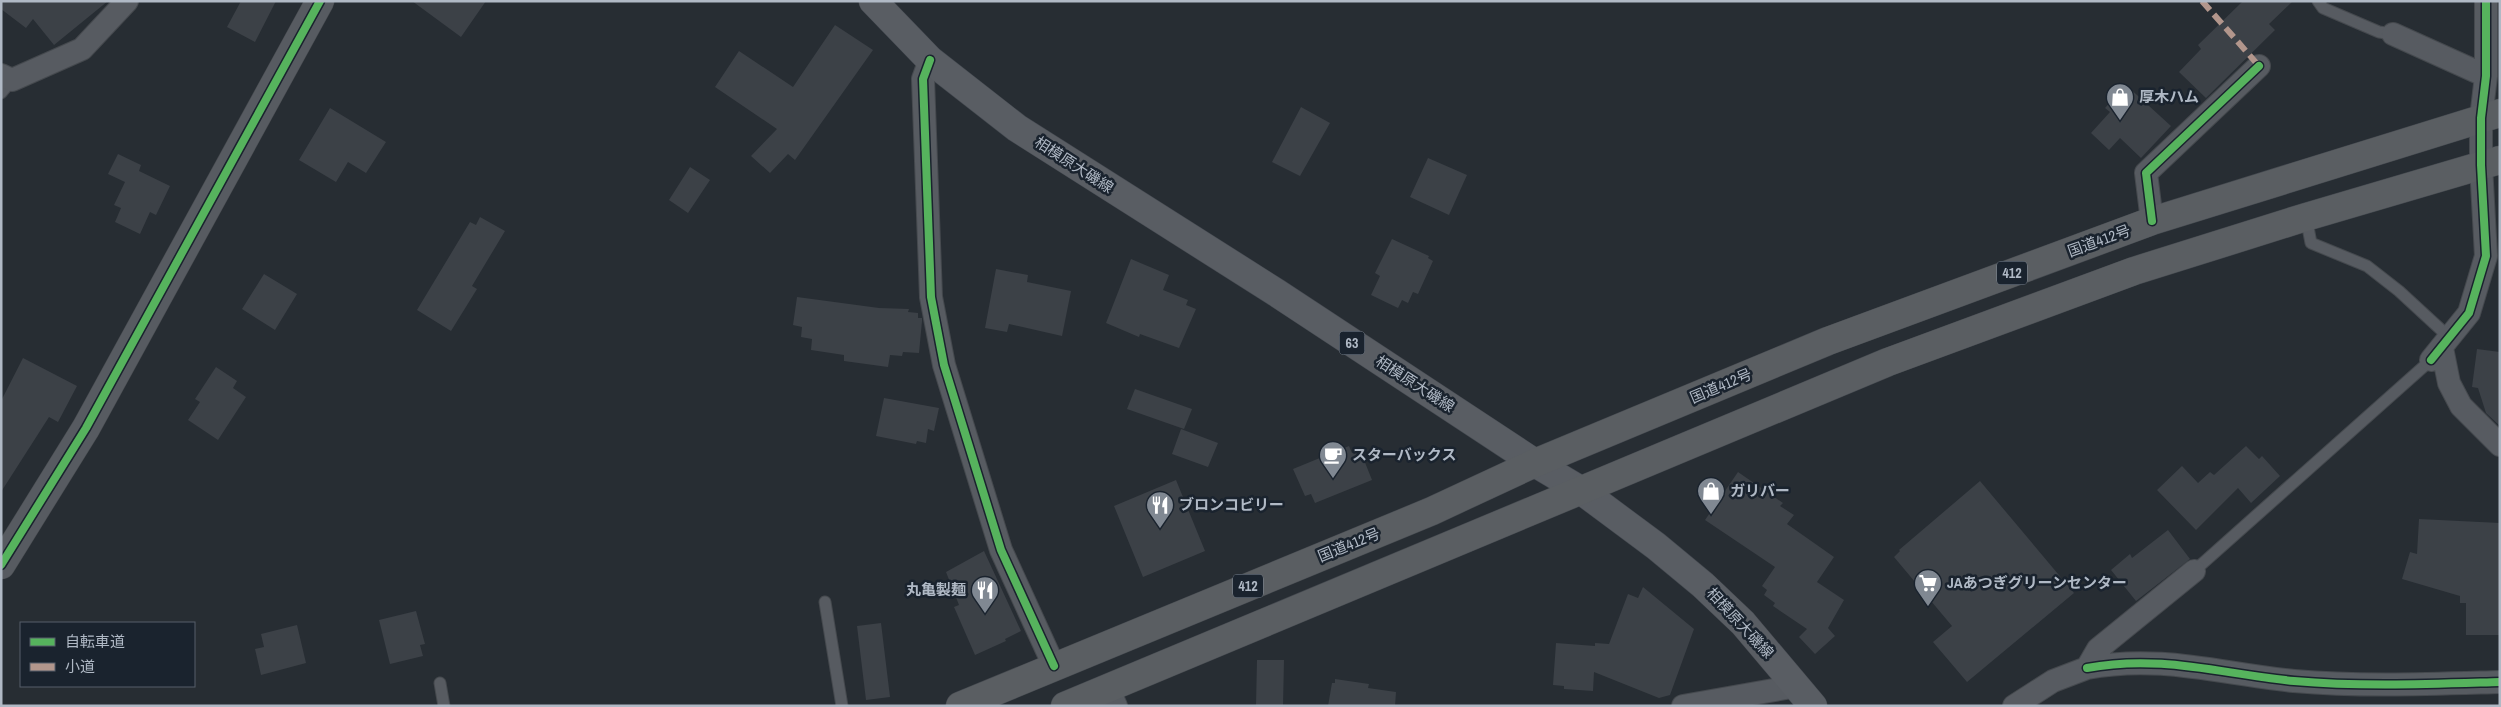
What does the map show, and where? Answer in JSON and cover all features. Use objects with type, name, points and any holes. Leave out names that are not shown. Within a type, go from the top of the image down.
[{"type":"highway","name":"国道412号","points":[[960,706],[1432,511],[1535,463],[1828,342],[2152,222],[2490,116]]},
{"type":"highway","points":[[1065,706],[1112,697],[1582,491],[1888,362],[2134,271],[2306,217],[2490,163]]},
{"type":"main road","name":"相模原大磯線","points":[[873,1],[930,60],[1017,128],[1277,293],[1535,463],[1582,491],[1656,546],[1703,585],[1743,624],[1805,696]]},
{"type":"street","points":[[5,83],[82,49],[128,1]]},
{"type":"street","points":[[1,565],[86,428],[192,239],[320,1]]},
{"type":"street","points":[[2486,1],[2486,76],[2490,116],[2486,256],[2469,313],[2441,349],[2449,383],[2461,406],[2500,446]]},
{"type":"street","points":[[2393,34],[2486,76]]},
{"type":"street","points":[[930,60],[923,79],[931,297],[944,365],[1001,550],[1054,666]]},
{"type":"street","points":[[2152,222],[2146,173],[2259,66]]},
{"type":"street","points":[[2087,668],[2098,649],[2194,571]]},
{"type":"street","points":[[2014,706],[2053,681],[2087,668],[2114,663],[2160,662],[2295,681],[2415,685],[2500,682]]},
{"type":"street","points":[[1683,706],[1805,696]]},
{"type":"lane","points":[[2318,1],[2323,8],[2378,32],[2393,34]]},
{"type":"lane","points":[[2194,571],[2441,349],[2399,291],[2367,266],[2311,242],[2306,217]]},
{"type":"lane","points":[[825,602],[842,706]]},
{"type":"lane","points":[[440,683],[444,706]]},
{"type":"building","points":[[1,1],[108,1],[54,45],[33,19],[26,28],[1,9]]},
{"type":"building","points":[[241,1],[276,1],[255,42],[227,27]]},
{"type":"building","points":[[412,1],[486,1],[461,37]]},
{"type":"building","points":[[2243,1],[2293,1],[2269,24],[2275,30],[2206,98],[2179,72],[2201,49],[2198,45]]},
{"type":"building","points":[[835,25],[873,50],[795,160],[788,154],[770,173],[751,156],[777,129],[715,87],[739,51],[793,87]]},
{"type":"building","points":[[2126,85],[2171,126],[2141,158],[2120,138],[2109,150],[2091,133],[2110,112],[2105,108]]},
{"type":"building","points":[[1301,107],[1330,123],[1300,176],[1272,162]]},
{"type":"building","points":[[330,108],[386,142],[366,173],[348,162],[336,182],[299,160]]},
{"type":"building","points":[[118,154],[141,165],[139,171],[170,186],[156,215],[150,212],[140,234],[115,222],[121,208],[114,205],[125,182],[108,174]]},
{"type":"building","points":[[1428,158],[1467,175],[1449,215],[1410,197]]},
{"type":"building","points":[[690,167],[710,180],[688,213],[669,200]]},
{"type":"building","points":[[480,217],[505,231],[472,286],[477,289],[451,331],[417,310],[470,222],[476,225]]},
{"type":"building","points":[[1392,239],[1429,256],[1428,258],[1433,261],[1418,294],[1413,292],[1408,303],[1402,300],[1398,308],[1371,295],[1380,276],[1375,273]]},
{"type":"building","points":[[1131,259],[1169,275],[1163,290],[1188,300],[1186,305],[1196,309],[1179,348],[1140,334],[1139,337],[1106,323]]},
{"type":"building","points":[[996,269],[1028,275],[1027,282],[1071,291],[1062,336],[1009,324],[1007,332],[985,328]]},
{"type":"building","points":[[264,274],[297,294],[275,330],[242,309]]},
{"type":"building","points":[[797,297],[879,308],[909,309],[908,312],[918,313],[918,318],[922,318],[919,353],[903,352],[902,356],[890,355],[888,367],[844,361],[844,355],[811,350],[812,339],[801,337],[802,327],[793,325]]},
{"type":"building","points":[[2477,349],[2500,352],[2500,426],[2486,413],[2478,388],[2472,387]]},
{"type":"building","points":[[23,358],[77,386],[58,422],[49,417],[1,492],[1,401]]},
{"type":"building","points":[[216,367],[237,381],[233,388],[246,397],[218,440],[188,420],[200,402],[195,399]]},
{"type":"building","points":[[1135,389],[1192,409],[1184,429],[1127,409]]},
{"type":"building","points":[[884,398],[939,408],[934,431],[928,429],[926,443],[917,441],[916,444],[876,436]]},
{"type":"building","points":[[1181,429],[1218,443],[1208,467],[1172,454]]},
{"type":"building","points":[[1349,446],[1352,453],[1360,450],[1372,480],[1315,503],[1311,494],[1305,496],[1293,469]]},
{"type":"building","points":[[2246,446],[2259,459],[2262,456],[2280,476],[2251,503],[2238,488],[2196,530],[2157,490],[2182,466],[2198,483],[2210,472],[2214,475]]},
{"type":"building","points":[[1738,472],[1783,503],[1780,506],[1794,515],[1787,524],[1834,557],[1817,582],[1844,600],[1828,628],[1835,636],[1815,654],[1799,637],[1807,629],[1773,606],[1775,603],[1764,595],[1767,590],[1762,586],[1775,567],[1705,520]]},
{"type":"building","name":"ブロンコビリー","points":[[1176,480],[1205,551],[1143,577],[1114,506]]},
{"type":"building","points":[[1980,481],[2074,593],[1967,682],[1933,642],[1952,626],[1894,557],[1899,550]]},
{"type":"building","points":[[2419,519],[2500,523],[2500,635],[2466,635],[2466,603],[2460,603],[2460,596],[2402,579],[2410,552],[2417,554]]},
{"type":"building","points":[[2168,530],[2190,559],[2136,601],[2111,570],[2130,554],[2132,558]]},
{"type":"building","points":[[984,551],[1021,631],[1005,639],[1006,641],[975,655],[954,607],[959,605],[946,572]]},
{"type":"building","points":[[1643,587],[1694,629],[1670,695],[1659,698],[1594,672],[1593,691],[1564,689],[1564,686],[1553,685],[1556,643],[1595,646],[1595,643],[1609,644],[1628,594],[1638,598]]},
{"type":"building","points":[[416,611],[425,644],[420,645],[423,656],[390,664],[379,620]]},
{"type":"building","points":[[881,623],[890,697],[866,700],[857,626]]},
{"type":"building","points":[[297,625],[306,663],[261,675],[255,649],[264,647],[261,634]]},
{"type":"building","points":[[1257,660],[1284,660],[1283,706],[1256,706]]},
{"type":"building","points":[[1335,679],[1369,684],[1368,688],[1396,692],[1395,706],[1328,706],[1332,683],[1335,683]]},
{"type":"marked path","points":[[2202,1],[2259,66]]},
{"type":"cycle path","points":[[1,565],[86,428],[320,1]]},
{"type":"cycle path","points":[[2431,360],[2469,313],[2486,256],[2481,165],[2481,118],[2486,76],[2486,1]]},
{"type":"cycle path","points":[[930,60],[923,79],[931,297],[944,365],[1001,550],[1054,666]]},
{"type":"cycle path","points":[[2152,221],[2146,173],[2259,66]]},
{"type":"cycle path","points":[[2087,668],[2114,664],[2166,664],[2267,678],[2345,684],[2397,685],[2500,682]]},
{"type":"place","name":"厚木ハム","points":[[2120,121]]},
{"type":"place","name":"スターバックス","points":[[1333,479]]},
{"type":"place","name":"ガリバー","points":[[1711,515]]},
{"type":"place","name":"ブロンコビリー","points":[[1160,529]]},
{"type":"place","name":"JAあつぎグリーンセンター","points":[[1928,607]]},
{"type":"place","name":"丸亀製麺","points":[[985,614]]}]
